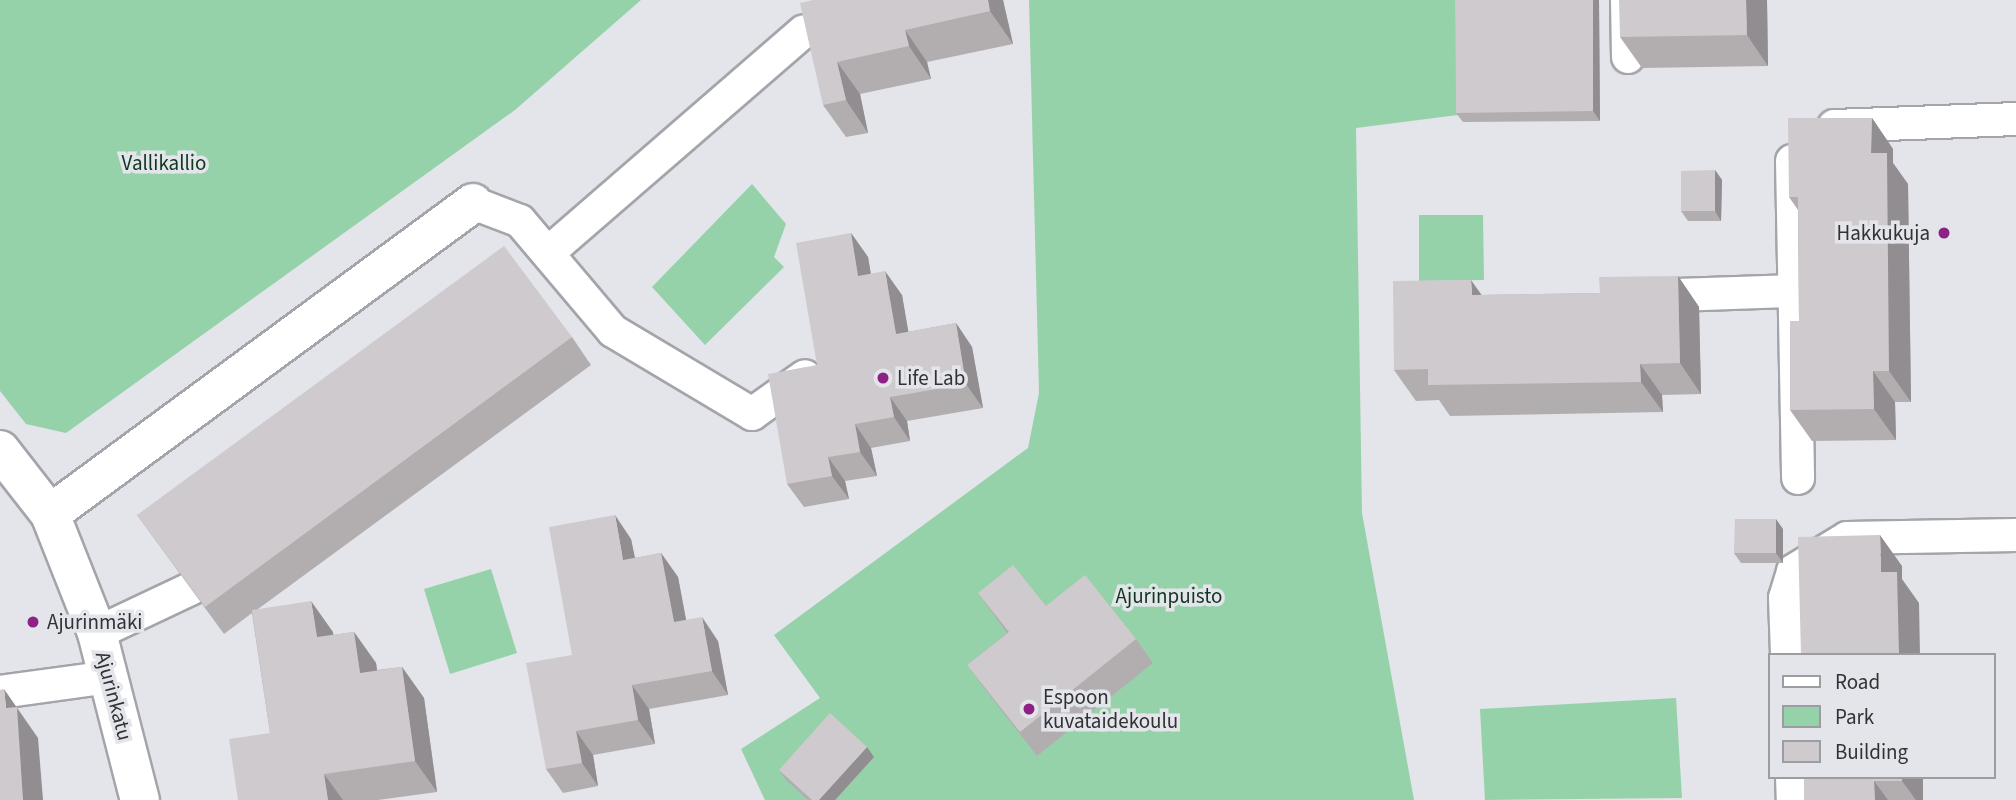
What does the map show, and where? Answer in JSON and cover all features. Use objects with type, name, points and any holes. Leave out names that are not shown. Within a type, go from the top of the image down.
[{"type":"street","points":[[50,513],[473,203]]},
{"type":"street","name":"Ajurinkatu","points":[[0,450],[50,513],[97,633],[140,800]]},
{"type":"lane","points":[[1627,0],[1628,57]]},
{"type":"lane","points":[[549,252],[804,31]]},
{"type":"lane","points":[[1798,478],[1794,291],[1798,127],[2016,119]]},
{"type":"lane","points":[[473,203],[520,221],[549,252],[613,331],[752,414],[807,375]]},
{"type":"lane","points":[[1616,297],[1794,291]]},
{"type":"lane","points":[[1787,653],[1785,598],[1793,571],[1847,538],[2016,535]]},
{"type":"lane","points":[[97,633],[190,589],[246,548]]},
{"type":"lane","points":[[0,692],[110,677]]},
{"type":"lane","points":[[1792,779],[1793,800]]},
{"type":"green space","name":"Vallikallio","points":[[0,0],[641,0],[515,110],[66,433],[26,424],[0,391]]},
{"type":"green space","name":"Ajurinpuisto","points":[[1029,0],[1456,0],[1458,115],[1356,128],[1362,513],[1414,800],[765,800],[741,749],[820,698],[774,635],[1028,448],[1039,393]]},
{"type":"green space","points":[[752,184],[786,224],[774,257],[784,267],[705,345],[652,287]]},
{"type":"green space","points":[[1419,215],[1483,215],[1484,280],[1419,281]]},
{"type":"green space","points":[[491,569],[517,653],[450,674],[424,589]]},
{"type":"green space","points":[[1676,698],[1682,798],[1485,800],[1480,709]]},
{"type":"building","points":[[813,0],[988,0],[990,11],[905,30],[909,46],[837,62],[846,100],[823,105],[800,3]]},
{"type":"building","points":[[1455,0],[1593,0],[1593,111],[1456,113]]},
{"type":"building","points":[[1619,0],[1746,0],[1747,35],[1620,37]]},
{"type":"building","points":[[1788,118],[1872,118],[1871,153],[1887,153],[1889,371],[1873,371],[1874,409],[1790,410],[1790,321],[1799,321],[1798,197],[1789,197]]},
{"type":"building","points":[[1715,170],[1715,211],[1681,211],[1681,171]]},
{"type":"building","points":[[851,233],[858,276],[885,271],[896,334],[956,323],[966,384],[890,397],[894,417],[855,424],[860,452],[828,457],[832,476],[787,484],[768,374],[817,365],[796,243]]},
{"type":"building","points":[[504,246],[572,337],[205,607],[137,515]]},
{"type":"building","points":[[1678,276],[1680,363],[1640,364],[1641,382],[1428,385],[1428,369],[1394,370],[1393,281],[1471,280],[1472,295],[1600,293],[1599,277]]},
{"type":"building","points":[[615,515],[623,560],[661,553],[674,622],[702,617],[712,671],[632,685],[638,720],[576,731],[582,763],[546,769],[526,663],[572,655],[549,527]]},
{"type":"building","points":[[1735,519],[1776,519],[1776,553],[1734,553]]},
{"type":"building","points":[[1880,535],[1881,572],[1897,572],[1899,653],[1801,653],[1798,537]]},
{"type":"building","points":[[1013,565],[1046,606],[1085,575],[1136,639],[1020,732],[967,665],[1009,632],[978,593]]},
{"type":"building","points":[[311,601],[317,637],[354,632],[360,673],[402,667],[415,761],[324,774],[328,800],[238,800],[229,739],[270,733],[252,610]]},
{"type":"building","points":[[4,689],[6,708],[17,707],[23,800],[0,800],[0,690]]},
{"type":"building","points":[[830,713],[867,747],[819,800],[812,800],[779,770]]},
{"type":"building","points":[[1804,779],[1902,779],[1874,781],[1875,800],[1804,800]]},
{"type":"place","name":"Hakkukuja","points":[[1944,233]]},
{"type":"place","name":"Life Lab","points":[[883,378]]},
{"type":"place","name":"Ajurinmäki","points":[[33,622]]},
{"type":"place","name":"Espoon kuvataidekoulu","points":[[1029,709]]}]
